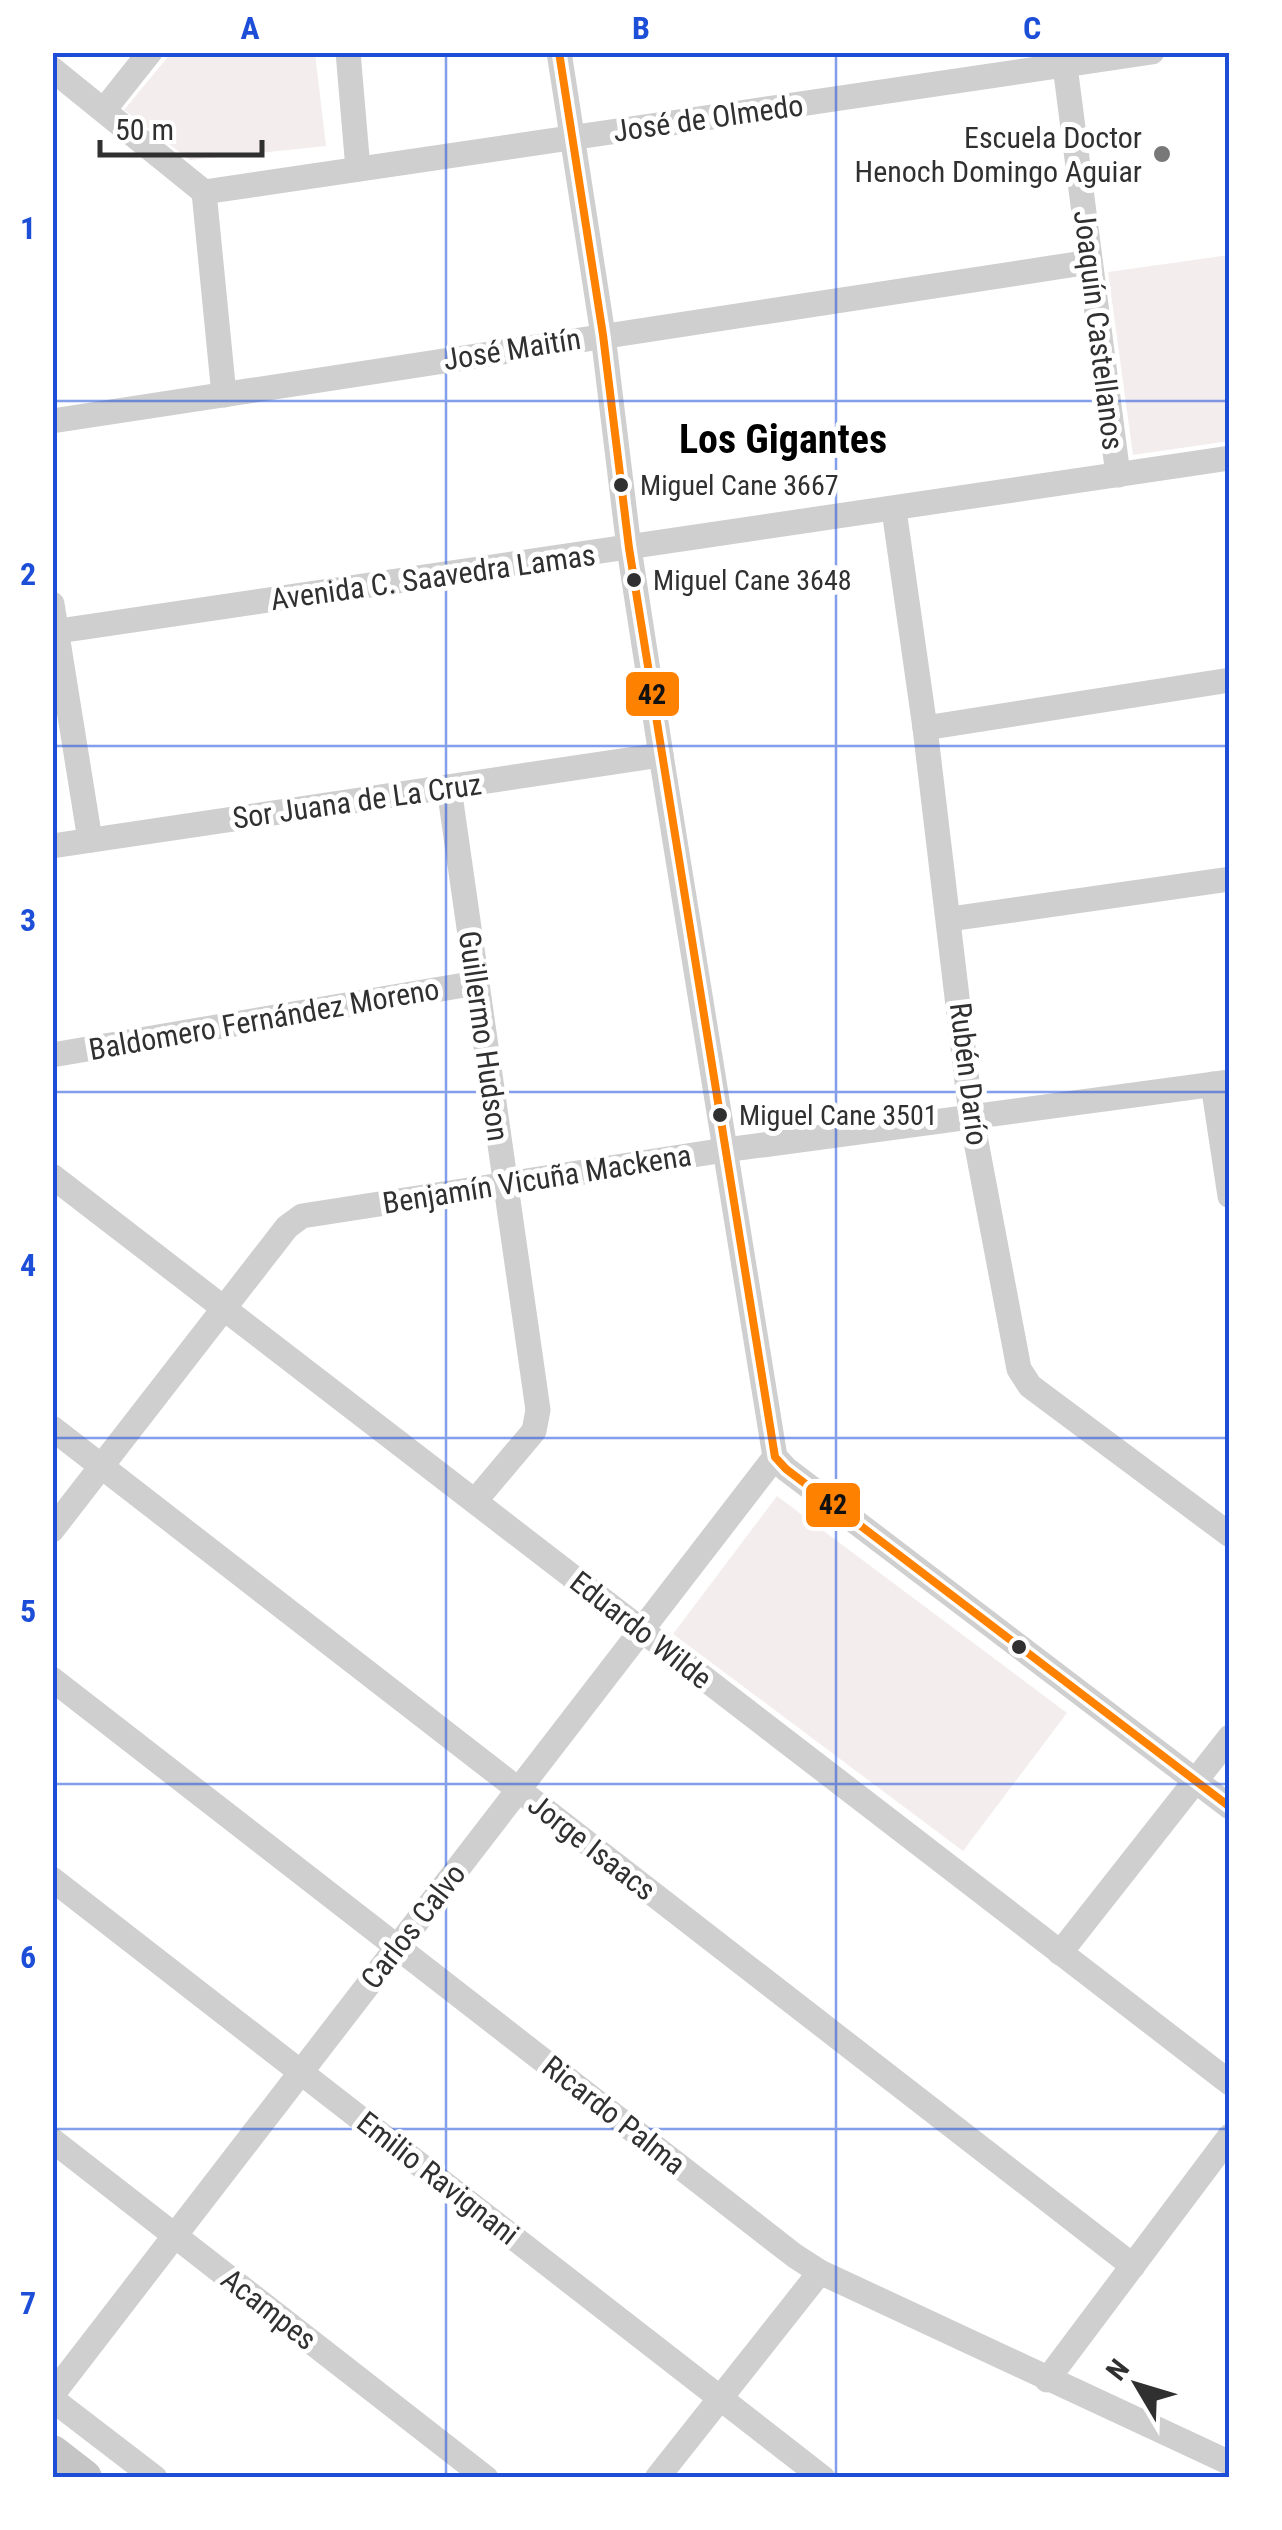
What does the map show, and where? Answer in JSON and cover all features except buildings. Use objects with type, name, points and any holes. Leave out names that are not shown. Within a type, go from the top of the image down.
[{"type":"main road","points":[[52,2454],[83,2478]]},
{"type":"street","points":[[104,110],[150,52]]},
{"type":"street","points":[[348,52],[358,169]]},
{"type":"street","points":[[560,52],[603,335],[629,548],[775,1456],[786,1469],[1230,1807]]},
{"type":"street","name":"José de Olmedo","points":[[204,192],[1152,52]]},
{"type":"street","name":"Joaquín Castellanos","points":[[1065,66],[1118,475]]},
{"type":"street","points":[[52,69],[204,192],[224,395]]},
{"type":"street","name":"José Maitín","points":[[52,422],[1090,262]]},
{"type":"street","name":"Avenida C. Saavedra Lamas","points":[[54,632],[1230,458]]},
{"type":"street","name":"Rubén Darío","points":[[894,510],[950,919],[972,1115],[1023,1377],[1230,1535]]},
{"type":"street","points":[[52,604],[90,840]]},
{"type":"street","points":[[925,728],[1230,680]]},
{"type":"street","name":"Sor Juana de La Cruz","points":[[52,846],[661,755]]},
{"type":"street","name":"Guillermo Hudson","points":[[449,788],[538,1410],[534,1430],[476,1501]]},
{"type":"street","points":[[950,919],[1230,879]]},
{"type":"street","name":"Baldomero Fernández Moreno","points":[[52,1055],[476,983]]},
{"type":"street","points":[[1221,1083],[1230,1196]]},
{"type":"street","name":"Benjamín Vicuña Mackena","points":[[52,1530],[222,1308],[287,1227],[302,1216],[725,1150],[1221,1083]]},
{"type":"street","name":"Eduardo Wilde","points":[[52,1176],[1230,2083]]},
{"type":"street","name":"Jorge Isaacs","points":[[52,1428],[1133,2266]]},
{"type":"street","name":"Carlos Calvo","points":[[52,2398],[775,1456]]},
{"type":"street","name":"Ricardo Palma","points":[[52,1679],[820,2272],[1230,2463]]},
{"type":"street","points":[[1060,1953],[1230,1737]]},
{"type":"street","name":"Emilio Ravignani","points":[[52,1879],[823,2478]]},
{"type":"street","points":[[1047,2380],[1230,2136]]},
{"type":"street","name":"Acampes","points":[[52,2140],[486,2478]]},
{"type":"street","points":[[657,2478],[820,2272]]},
{"type":"street","points":[[52,2398],[155,2478]]},
{"type":"shaded area","points":[[171,53],[315,53],[326,146],[190,160],[124,110]]},
{"type":"shaded area","points":[[1229,255],[1229,441],[1133,455],[1108,272]]},
{"type":"shaded area","points":[[777,1496],[1067,1713],[963,1851],[673,1634]]},
{"type":"transit line","name":"42","points":[[559,52],[603,335],[629,548],[775,1457],[1230,1807]]},
{"type":"place","name":"Escuela Doctor Henoch Domingo Aguiar","points":[[1162,154]]},
{"type":"place","name":"Miguel Cane 3667","points":[[621,485]]},
{"type":"place","name":"Miguel Cane 3648","points":[[634,580]]},
{"type":"place","name":"Miguel Cane 3501","points":[[720,1115]]},
{"type":"district","name":"Los Gigantes","points":[[783,439]]}]
